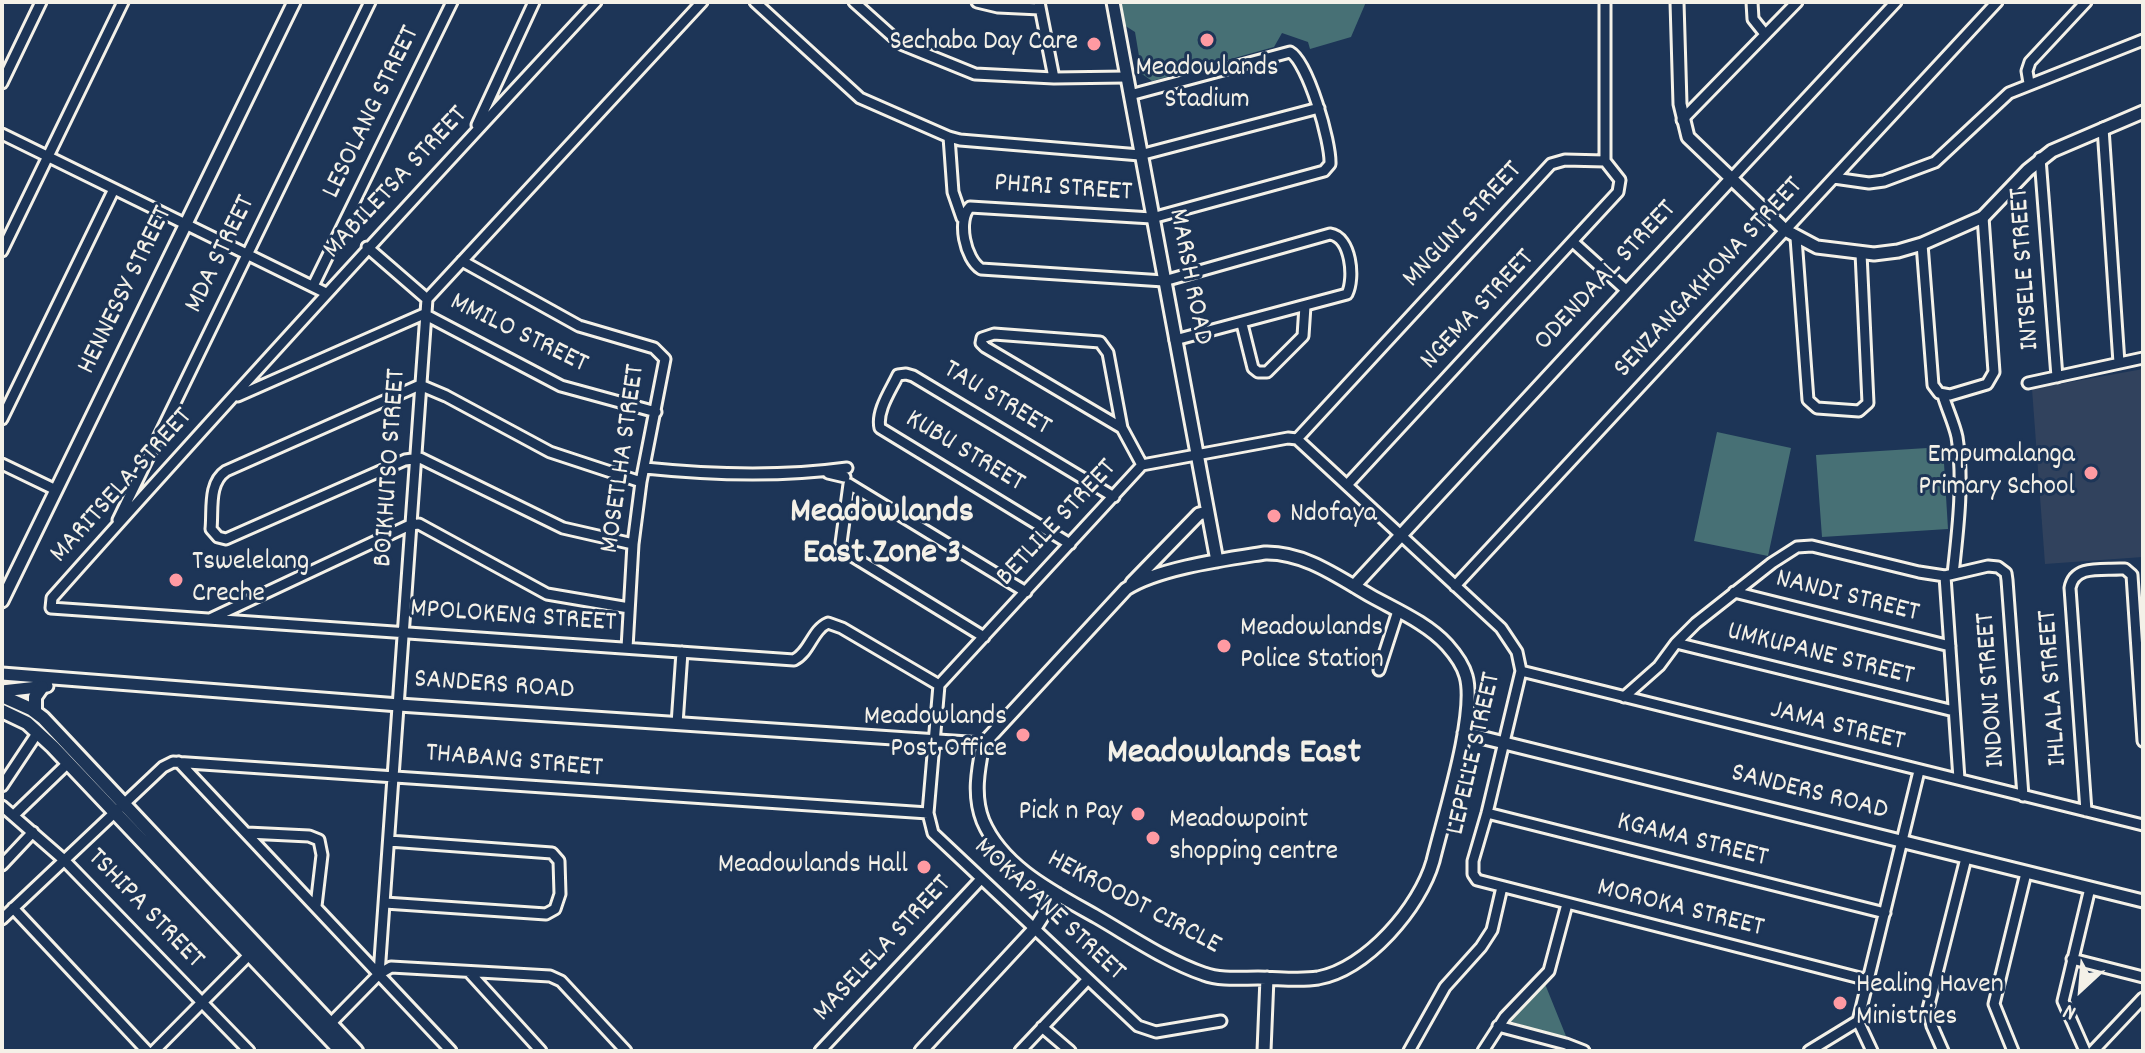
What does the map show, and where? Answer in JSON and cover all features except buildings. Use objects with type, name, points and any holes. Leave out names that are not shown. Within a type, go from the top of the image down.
[{"type":"main road","points":[[35,711],[35,697],[42,687]]},
{"type":"main road","points":[[2,693],[35,711],[249,955],[341,1051]]},
{"type":"main road","points":[[2,711],[38,732],[119,807],[356,1051]]},
{"type":"street","points":[[2,83],[41,2]]},
{"type":"street","points":[[2,251],[123,2]]},
{"type":"street","name":"HENNESSY STREET","points":[[2,601],[294,2]]},
{"type":"street","name":"MDA STREET","points":[[115,527],[370,2]]},
{"type":"street","name":"LESOLANG STREET","points":[[313,286],[452,2]]},
{"type":"street","points":[[475,132],[534,2]]},
{"type":"street","name":"MABILETSA STREET","points":[[233,398],[367,247],[596,2]]},
{"type":"street","points":[[367,247],[427,299],[702,2]]},
{"type":"street","points":[[755,2],[860,98],[949,137],[1140,155],[1319,108]]},
{"type":"street","points":[[854,2],[901,44],[969,72],[1054,78],[1126,77]]},
{"type":"street","points":[[977,2],[998,7],[1040,6],[1054,78]]},
{"type":"street","name":"MARSH ROAD","points":[[1113,2],[1217,561]]},
{"type":"street","points":[[1605,2],[1605,161]]},
{"type":"street","points":[[1677,2],[1682,120],[1693,143],[1785,230],[1817,247],[1861,253],[1898,251],[1922,244],[1983,217],[2040,158],[2143,112]]},
{"type":"street","points":[[1752,2],[1753,19],[1765,34]]},
{"type":"street","points":[[1682,120],[1797,2]]},
{"type":"street","name":"ODENDAAL STREET","points":[[1354,586],[1896,2]]},
{"type":"street","name":"SENZANGAKHONA STREET","points":[[1455,586],[1997,2]]},
{"type":"street","points":[[2029,83],[2027,71],[2030,62],[2086,2]]},
{"type":"street","points":[[1834,178],[1874,183],[1911,173],[1950,151],[2001,99],[2029,83],[2143,40]]},
{"type":"street","name":"PHIRI STREET","points":[[964,221],[965,212],[970,207],[1152,218],[1325,170],[1331,159],[1319,108],[1299,59],[1287,51],[1130,95]]},
{"type":"street","points":[[2103,128],[2119,363]]},
{"type":"street","points":[[2,134],[326,293]]},
{"type":"street","points":[[949,137],[953,192],[964,221],[968,251],[974,264],[981,269],[1164,281],[1330,234],[1337,235],[1344,243],[1350,270],[1350,290],[1343,296],[1175,340]]},
{"type":"street","name":"INTSELE STREET","points":[[2040,158],[2057,377]]},
{"type":"street","name":"MNGUNI STREET","points":[[1297,439],[1551,164],[1565,160],[1605,161]]},
{"type":"street","name":"NGEMA STREET","points":[[1347,485],[1620,188],[1617,175],[1605,161]]},
{"type":"street","points":[[2,419],[114,189]]},
{"type":"street","points":[[1922,244],[1933,385],[1943,395],[1990,383],[1994,372],[1983,217]]},
{"type":"street","points":[[1796,238],[1808,400],[1817,408],[1859,411],[1866,407],[1869,397],[1861,253]]},
{"type":"street","points":[[1573,242],[1627,291]]},
{"type":"street","name":"MOSETLHA STREET","points":[[462,261],[579,326],[661,353],[665,363],[641,482],[633,544],[627,648]]},
{"type":"street","name":"BOIKHUTSO STREET","points":[[379,974],[427,299]]},
{"type":"street","points":[[1242,324],[1253,368],[1258,372],[1267,372],[1303,336],[1305,306]]},
{"type":"street","name":"MMILO STREET","points":[[233,398],[424,314],[561,386],[656,412]]},
{"type":"street","points":[[1122,428],[981,343],[984,336],[994,334],[1100,342],[1108,353],[1122,428],[1142,465]]},
{"type":"street","points":[[2028,383],[2143,358]]},
{"type":"street","name":"TAU STREET","points":[[878,423],[898,375],[906,374],[1114,497]]},
{"type":"street","points":[[633,544],[563,528],[429,461],[415,458],[226,539],[218,537],[211,529],[214,486],[221,474],[420,385],[555,454],[641,482]]},
{"type":"street","name":"UMKUPANE STREET","points":[[1943,395],[1957,434],[1958,454],[1959,506],[1949,575],[1950,646],[1959,779]]},
{"type":"street","name":"MARITSELA STREET","points":[[51,608],[52,598],[233,398]]},
{"type":"street","name":"KUBU STREET","points":[[878,423],[880,428],[1070,544]]},
{"type":"street","name":"BETLILE STREET","points":[[939,685],[1142,465],[1277,439],[1297,439]]},
{"type":"street","points":[[1297,439],[1401,535]]},
{"type":"street","points":[[2,464],[56,490]]},
{"type":"street","points":[[645,468],[751,474],[821,472],[847,476],[1026,592]]},
{"type":"street","points":[[847,476],[842,549],[984,637]]},
{"type":"street","points":[[1179,535],[1203,491]]},
{"type":"street","points":[[1126,589],[1199,514],[1207,512]]},
{"type":"street","points":[[210,619],[410,525],[422,524],[547,594],[629,608]]},
{"type":"street","name":"LEPELLE STREET","points":[[1401,535],[1501,628],[1517,652],[1521,671],[1473,868],[1477,880],[1483,883]]},
{"type":"street","points":[[1624,697],[1659,666],[1676,643],[1734,592],[1790,549],[1804,546],[1896,568],[1949,575]]},
{"type":"street","name":"HEKROODT CIRCLE","points":[[1265,553],[1285,553],[1306,561],[1438,636],[1462,667],[1469,698],[1464,733],[1429,872],[1386,937],[1371,952],[1326,976],[1302,979],[1215,977],[1201,973],[1057,894],[1016,866],[993,839],[977,803],[983,744],[1126,589],[1149,578],[1217,561],[1265,553]]},
{"type":"street","name":"INDONI STREET","points":[[1949,575],[1988,566],[2003,570],[2007,580],[2023,796]]},
{"type":"street","name":"IHLALA STREET","points":[[2086,811],[2070,588],[2075,574],[2125,569],[2132,575],[2143,741]]},
{"type":"street","name":"NANDI STREET","points":[[1734,592],[1950,646]]},
{"type":"street","name":"MPOLOKENG STREET","points":[[51,608],[794,660],[805,652],[820,627],[828,623],[842,628],[939,685]]},
{"type":"street","points":[[1379,670],[1398,611]]},
{"type":"street","name":"UMKUPANE STREET","points":[[1676,643],[1954,711]]},
{"type":"street","points":[[677,724],[682,652]]},
{"type":"street","name":"JAMA STREET","points":[[1521,671],[2143,825]]},
{"type":"street","name":"SANDERS ROAD","points":[[2,674],[399,705],[983,744]]},
{"type":"street","points":[[2,693],[71,681]]},
{"type":"street","points":[[928,813],[939,685]]},
{"type":"street","points":[[2,786],[38,732]]},
{"type":"street","name":"SANDERS ROAD","points":[[1464,733],[2143,901]]},
{"type":"street","points":[[2,919],[163,767],[179,761],[451,1051]]},
{"type":"street","name":"THABANG STREET","points":[[179,761],[928,813]]},
{"type":"street","points":[[14,815],[68,763]]},
{"type":"street","points":[[1872,1051],[1858,1021],[1919,771]]},
{"type":"street","name":"TSHIPA STREET","points":[[2,806],[64,860],[249,1051]]},
{"type":"street","name":"MOKAPANE STREET","points":[[928,813],[933,833],[1138,1026],[1148,1031],[1171,1030],[1221,1021]]},
{"type":"street","name":"KGAMA STREET","points":[[1487,813],[1885,913]]},
{"type":"street","points":[[2,865],[33,832]]},
{"type":"street","points":[[247,833],[309,836],[319,840],[322,855],[316,906]]},
{"type":"street","points":[[385,903],[546,914],[555,909],[560,894],[559,861],[552,853],[389,841]]},
{"type":"street","points":[[1943,1051],[1928,1009],[1966,858]]},
{"type":"street","points":[[2013,1051],[1994,1004],[2026,873]]},
{"type":"street","name":"MASELELA STREET","points":[[820,1051],[981,879]]},
{"type":"street","name":"MOROKA STREET","points":[[1483,883],[1868,980]]},
{"type":"street","points":[[1409,1051],[1445,987],[1492,930],[1502,887]]},
{"type":"street","points":[[2085,1051],[2064,1007],[2064,993],[2090,888]]},
{"type":"street","points":[[921,1051],[1035,928],[1057,894]]},
{"type":"street","points":[[1483,1051],[1498,1026],[1549,971],[1567,904]]},
{"type":"street","points":[[13,908],[147,1051]]},
{"type":"street","points":[[154,1051],[249,955]]},
{"type":"street","points":[[2072,959],[2143,977]]},
{"type":"street","points":[[330,1024],[379,974],[395,967],[550,976],[561,981],[626,1051]]},
{"type":"street","points":[[469,972],[541,1051]]},
{"type":"street","points":[[1264,1051],[1267,978]]},
{"type":"street","points":[[1020,1051],[1088,979]]},
{"type":"street","points":[[2093,1051],[2143,998]]},
{"type":"street","points":[[1809,1051],[1858,1021]]},
{"type":"street","points":[[1498,1026],[1584,1051]]},
{"type":"street","points":[[1042,1027],[1070,1051]]},
{"type":"shaded area","name":"Empumalanga Primary School","points":[[2143,369],[2143,557],[2045,564],[2032,389]]},
{"type":"green space","name":"Meadowlands Stadium","points":[[1120,2],[1366,2],[1351,37],[1310,49],[1308,42],[1282,33],[1274,47],[1152,81],[1142,74],[1135,32],[1124,25]]},
{"type":"green space","points":[[1717,432],[1791,448],[1768,556],[1694,541]]},
{"type":"green space","points":[[1943,447],[1948,529],[1822,537],[1816,455]]},
{"type":"green space","points":[[1545,984],[1568,1041],[1510,1021]]},
{"type":"place","name":"Meadowlands Stadium","points":[[1207,40]]},
{"type":"place","name":"Sechaba Day Care","points":[[1094,44]]},
{"type":"place","name":"Empumalanga Primary School","points":[[2091,473]]},
{"type":"place","name":"Ndofaya","points":[[1274,516]]},
{"type":"place","name":"Tswelelang Creche","points":[[176,580]]},
{"type":"place","name":"Meadowlands Police Station","points":[[1224,646]]},
{"type":"place","name":"Meadowlands Post Office","points":[[1023,735]]},
{"type":"place","name":"Pick n Pay","points":[[1138,814]]},
{"type":"place","name":"Meadowpoint shopping centre","points":[[1153,838]]},
{"type":"place","name":"Meadowlands Hall","points":[[924,867]]},
{"type":"place","name":"Healing Haven Ministries","points":[[1840,1003]]},
{"type":"district","name":"Meadowlands East Zone 3","points":[[882,536]]},
{"type":"district","name":"Meadowlands East","points":[[1234,756]]}]
